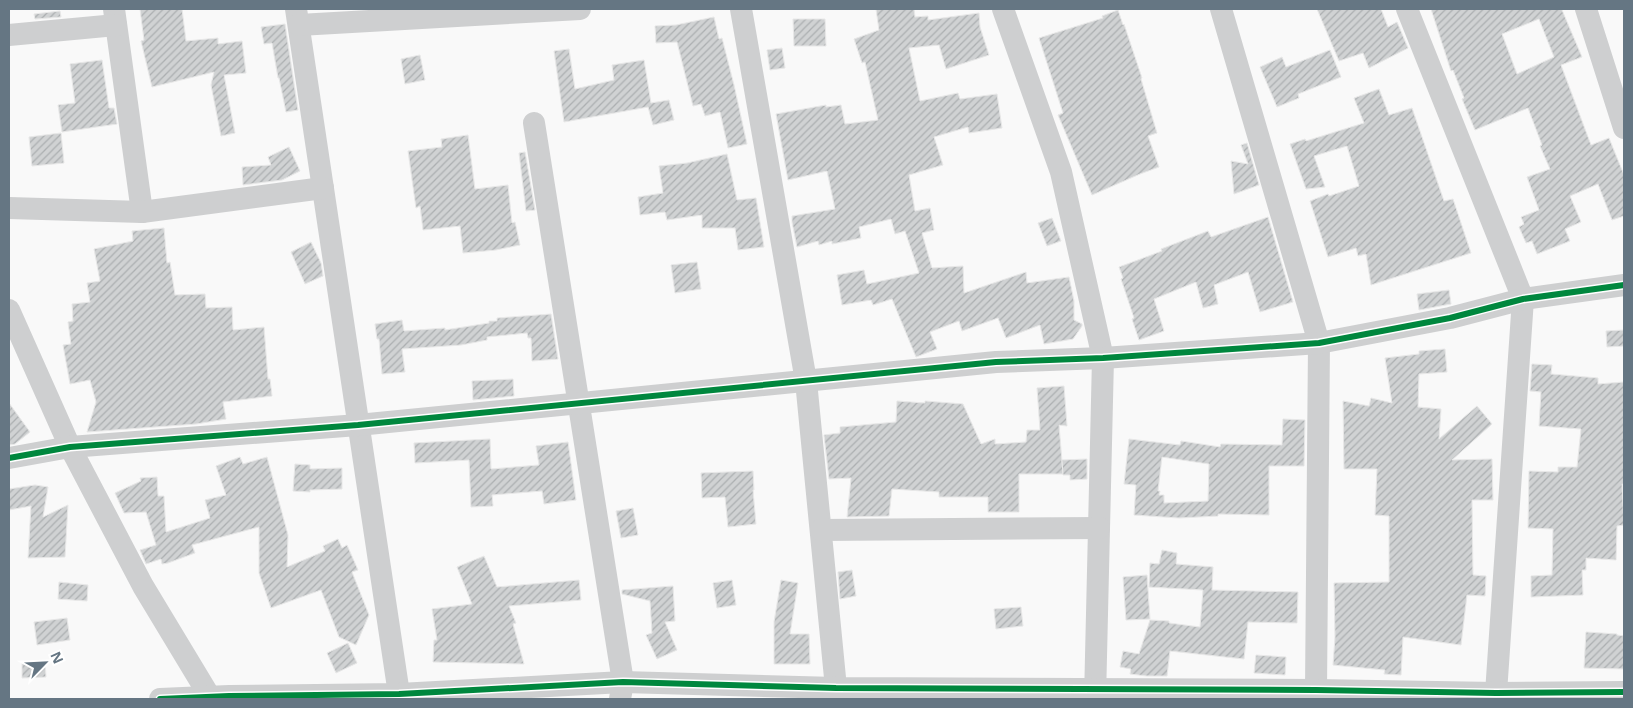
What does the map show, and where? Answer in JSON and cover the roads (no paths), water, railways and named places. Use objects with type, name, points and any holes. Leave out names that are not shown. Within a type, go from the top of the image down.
[{"type":"street","points":[[399,696],[298,17],[580,9]]},
{"type":"street","points":[[740,9],[806,381],[835,694]]},
{"type":"street","points":[[1004,9],[1062,172],[1103,358],[1096,695]]},
{"type":"street","points":[[1221,9],[1319,343],[1316,690]]},
{"type":"street","points":[[1407,9],[1523,299],[1496,694]]},
{"type":"street","points":[[1586,9],[1624,128]]},
{"type":"street","points":[[9,35],[115,17],[142,212]]},
{"type":"street","points":[[534,123],[622,691]]},
{"type":"street","points":[[9,208],[142,212],[323,188]]},
{"type":"street","points":[[9,458],[70,447],[358,425],[996,362],[1103,358],[1319,343],[1450,318],[1523,299],[1624,285]]},
{"type":"street","points":[[9,310],[70,447],[143,586],[222,698]]},
{"type":"street","points":[[821,530],[1099,528]]},
{"type":"street","points":[[160,699],[622,691],[1096,695],[1316,690],[1496,694],[1624,692]]}]
